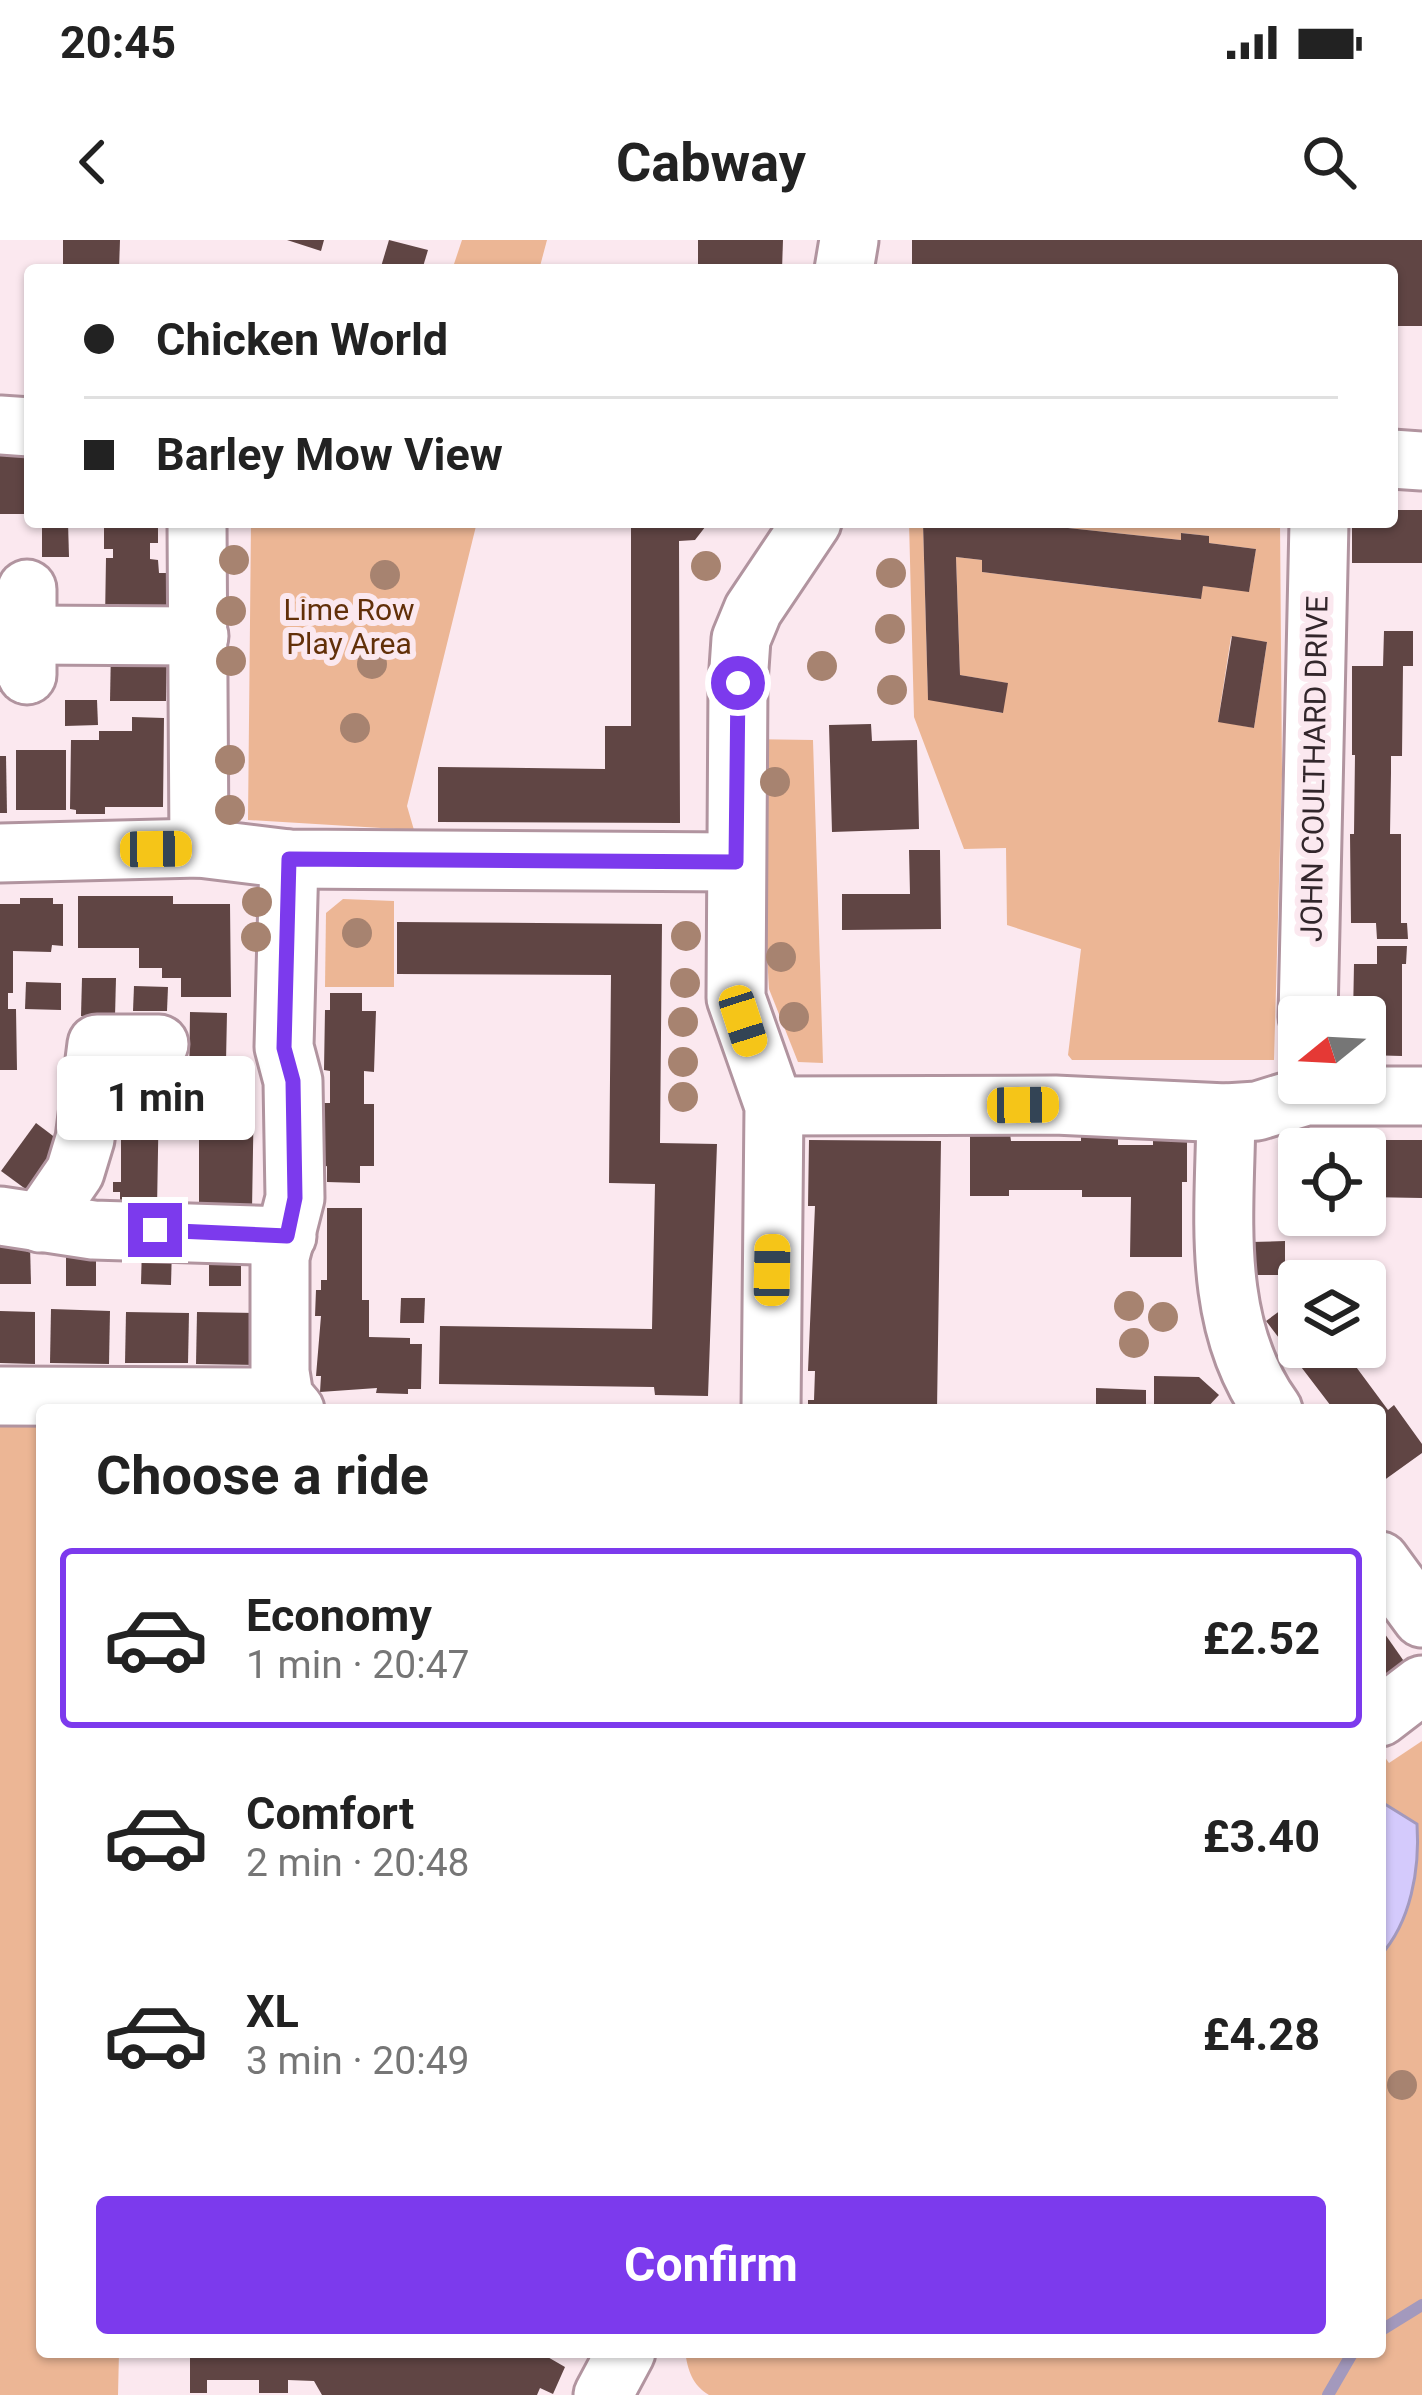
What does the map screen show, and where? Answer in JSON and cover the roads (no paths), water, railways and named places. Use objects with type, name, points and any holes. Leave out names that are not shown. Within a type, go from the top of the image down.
[{"type":"street","points":[[197,528],[199,848]]},
{"type":"street","points":[[771,1404],[774,1106],[736,998],[741,639],[753,610],[808,528]]},
{"type":"street","name":"JOHN COULTHARD DRIVE","points":[[1308,996],[1319,528]]},
{"type":"street","points":[[27,633],[200,636]]},
{"type":"street","points":[[0,853],[199,848],[289,859],[736,862]]},
{"type":"street","points":[[0,1396],[290,1404],[280,1372],[280,1257],[295,1198],[293,1081],[284,1048],[289,859]]},
{"type":"street","points":[[20,1219],[75,1172],[97,1044],[159,1044]]},
{"type":"street","points":[[774,1106],[939,1083],[1055,1105],[1226,1113],[1257,1111],[1278,1102]]},
{"type":"street","points":[[1386,1094],[1422,1096]]},
{"type":"street","points":[[1226,1113],[1225,1282],[1242,1356],[1270,1404]]},
{"type":"street","points":[[20,1219],[93,1230],[287,1236]]},
{"type":"street","points":[[1386,1569],[1422,1618]]},
{"type":"street","points":[[1386,1712],[1422,1685]]},
{"type":"waterway","points":[[1386,2327],[1422,2305]]},
{"type":"waterway","points":[[1328,2395],[1350,2358]]},
{"type":"park label","name":"Lime Row Play Area","points":[[349,626]]}]
